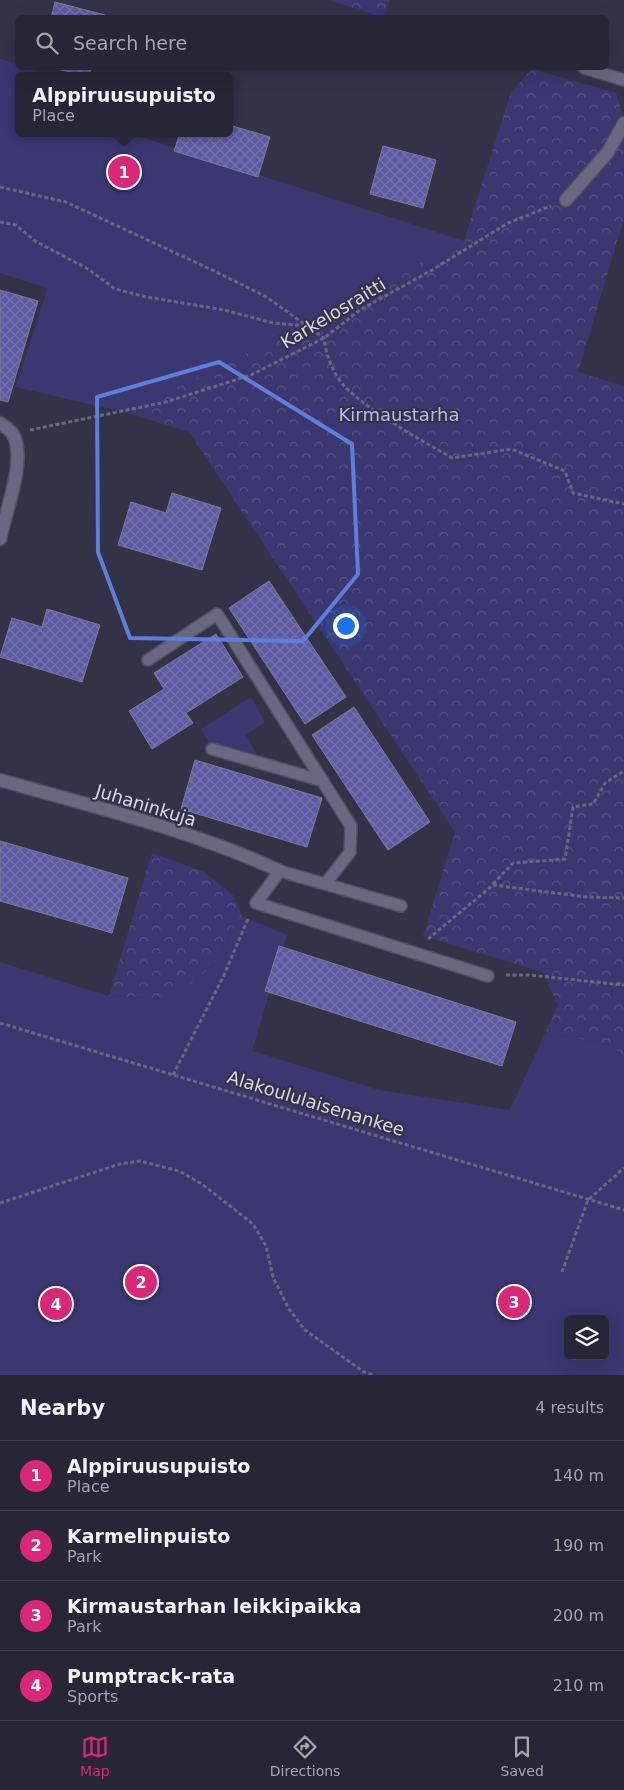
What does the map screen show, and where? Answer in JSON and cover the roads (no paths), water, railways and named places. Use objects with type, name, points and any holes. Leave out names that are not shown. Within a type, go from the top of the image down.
[{"type":"street","points":[[566,200],[608,152],[624,124]]},
{"type":"street","points":[[0,423],[12,433],[17,450],[17,467],[0,539]]},
{"type":"street","name":"Juhaninkuja","points":[[0,780],[193,837],[249,856],[280,870]]},
{"type":"lane","points":[[591,70],[624,80]]},
{"type":"lane","points":[[148,660],[217,614],[351,826],[350,852],[326,883]]},
{"type":"lane","points":[[212,750],[323,781]]},
{"type":"lane","points":[[401,906],[280,870],[256,902],[488,976]]},
{"type":"place","name":"Alppiruusupuisto","points":[[124,172]]},
{"type":"place","name":"Karmelinpuisto","points":[[141,1282]]},
{"type":"place","name":"Kirmaustarhan leikkipaikka","points":[[514,1302]]},
{"type":"place","name":"Pumptrack-rata","points":[[56,1304]]},
{"type":"park label","name":"Kirmaustarha","points":[[399,414]]}]
